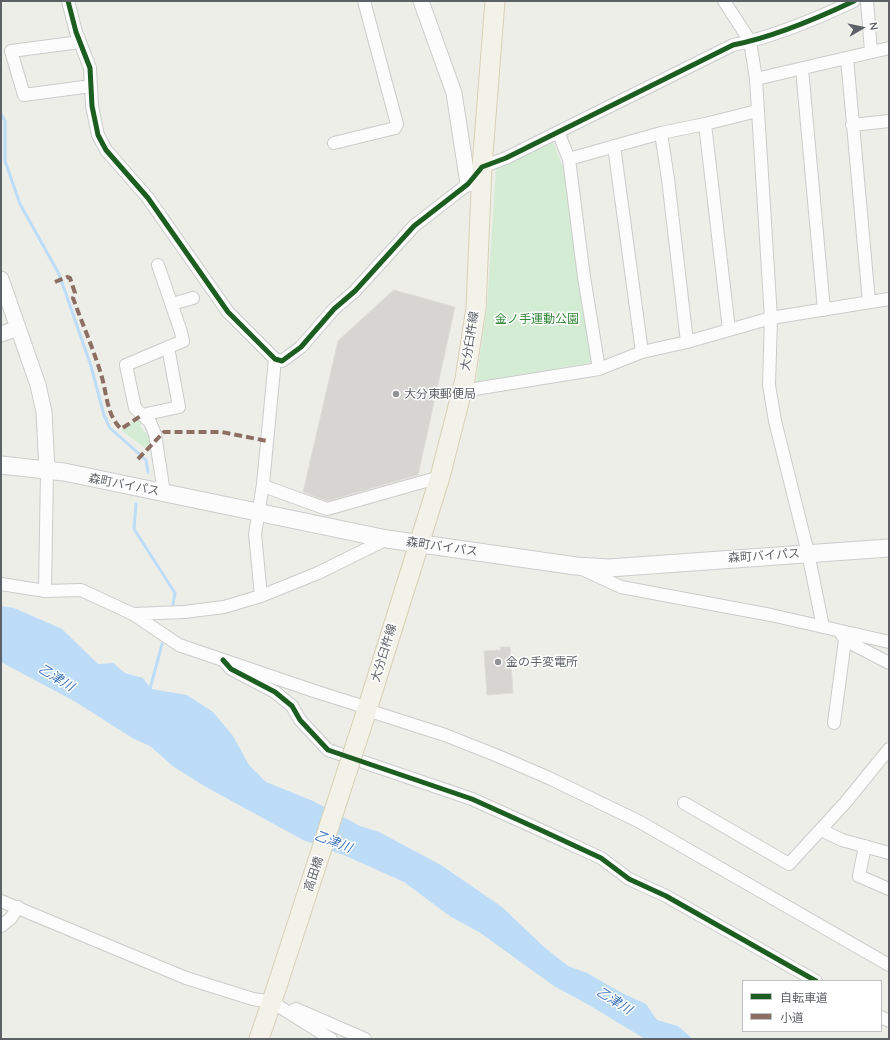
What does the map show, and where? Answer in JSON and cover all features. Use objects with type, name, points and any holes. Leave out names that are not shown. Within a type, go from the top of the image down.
[{"type":"main road","name":"大分臼杵線","points":[[367,711],[440,477],[462,391],[476,308],[482,168],[495,1]]},
{"type":"main road","name":"森町バイパス","points":[[1,466],[47,470],[164,492],[387,540],[576,566],[609,568],[889,548]]},
{"type":"main road","name":"高田橋","points":[[274,994],[367,711]]},
{"type":"main road","points":[[259,1039],[274,994]]},
{"type":"street","points":[[68,1],[76,32],[90,68],[92,106],[98,135],[106,150],[148,198],[228,312],[275,359],[282,360],[301,346],[334,309],[355,291],[414,226],[468,184],[482,168],[506,158],[733,45],[750,41],[832,11],[854,1]]},
{"type":"street","points":[[334,142],[395,128],[397,124],[364,1]]},
{"type":"street","points":[[421,1],[454,93],[468,184]]},
{"type":"street","points":[[724,1],[750,41],[756,79],[771,318],[770,392],[775,421],[808,553],[823,627]]},
{"type":"street","points":[[867,1],[871,52]]},
{"type":"street","points":[[80,42],[11,51],[24,95],[91,86]]},
{"type":"street","points":[[756,79],[889,48]]},
{"type":"street","points":[[847,58],[869,302]]},
{"type":"street","points":[[802,69],[824,310]]},
{"type":"street","points":[[569,158],[660,132],[705,124],[757,111]]},
{"type":"street","points":[[852,125],[889,121]]},
{"type":"street","points":[[705,124],[729,330]]},
{"type":"street","points":[[558,132],[569,158],[584,277],[599,369]]},
{"type":"street","points":[[660,132],[668,179],[687,342]]},
{"type":"street","points":[[614,146],[642,352]]},
{"type":"street","points":[[158,265],[183,341],[126,365],[135,408],[150,422],[155,434],[164,492]]},
{"type":"street","points":[[1,279],[38,385],[44,412],[47,470],[45,592]]},
{"type":"street","points":[[172,304],[193,298]]},
{"type":"street","points":[[462,391],[599,369],[642,352],[687,342],[771,318],[889,299]]},
{"type":"street","points":[[1,334],[18,328]]},
{"type":"street","points":[[142,415],[179,408],[168,347]]},
{"type":"street","points":[[261,596],[255,534],[263,484],[275,359]]},
{"type":"street","points":[[263,484],[269,488],[327,509],[440,477]]},
{"type":"street","points":[[133,614],[184,612],[216,608],[261,596],[318,573],[387,540]]},
{"type":"street","points":[[576,566],[621,587],[771,615],[823,627],[842,635],[889,663]]},
{"type":"street","points":[[1,584],[45,592],[81,590],[133,614],[179,644],[498,756],[640,822],[889,965]]},
{"type":"street","points":[[842,635],[889,642]]},
{"type":"street","points":[[834,723],[842,635]]},
{"type":"street","points":[[223,660],[231,669],[275,692],[292,706],[300,720],[328,750],[472,799],[601,858],[629,879],[666,896],[814,980]]},
{"type":"street","points":[[684,803],[789,864],[821,830],[889,749]]},
{"type":"street","points":[[821,830],[842,840],[889,853]]},
{"type":"street","points":[[865,846],[859,876],[889,889]]},
{"type":"street","points":[[1,900],[186,978],[253,999],[274,994],[289,1013],[331,1039]]},
{"type":"street","points":[[1,926],[11,918],[18,907]]},
{"type":"street","points":[[289,1013],[296,1009],[365,1039]]},
{"type":"green space","name":"金ノ手運動公園","points":[[552,139],[566,175],[595,362],[476,382],[487,307],[496,167]]},
{"type":"green space","points":[[137,418],[142,423],[140,426],[145,433],[148,430],[152,441],[145,448],[121,430]]},
{"type":"water","name":"乙津川","points":[[1,606],[14,608],[62,629],[98,664],[113,663],[125,673],[143,678],[151,689],[187,695],[213,712],[233,736],[249,765],[266,782],[313,801],[360,826],[379,832],[441,865],[502,907],[544,947],[568,966],[587,973],[622,993],[646,1004],[657,1020],[678,1026],[693,1039],[645,1039],[554,986],[479,932],[451,917],[404,882],[346,856],[303,840],[206,787],[174,767],[150,746],[134,739],[74,701],[1,662]]},
{"type":"building","points":[[394,290],[455,307],[418,475],[327,501],[303,492],[338,341]]},
{"type":"building","name":"金の手変電所","points":[[500,647],[510,647],[513,693],[487,695],[484,651],[501,650]]},
{"type":"waterway","points":[[1,114],[5,121],[5,161],[20,204],[59,274],[91,366],[104,415],[110,428],[146,460],[148,472]]},
{"type":"waterway","points":[[136,504],[134,529],[175,593],[173,604]]},
{"type":"waterway","points":[[151,692],[150,689],[162,644]]},
{"type":"marked path","points":[[55,282],[67,277],[70,278],[75,293],[73,298],[98,364],[112,417],[121,429],[142,415]]},
{"type":"marked path","points":[[138,459],[164,432],[222,432],[267,441]]},
{"type":"cycle path","points":[[68,1],[76,32],[90,68],[92,106],[98,135],[106,150],[148,198],[228,312],[275,359],[282,361],[301,347],[334,309],[355,291],[414,226],[468,184],[482,167],[506,158],[733,45],[748,42],[795,27],[854,1]]},
{"type":"cycle path","points":[[223,660],[231,669],[275,692],[292,706],[300,720],[328,750],[472,799],[601,858],[629,879],[666,896],[814,980]]},
{"type":"place","name":"大分東郵便局","points":[[396,394]]},
{"type":"place","name":"金の手変電所","points":[[498,662]]}]
